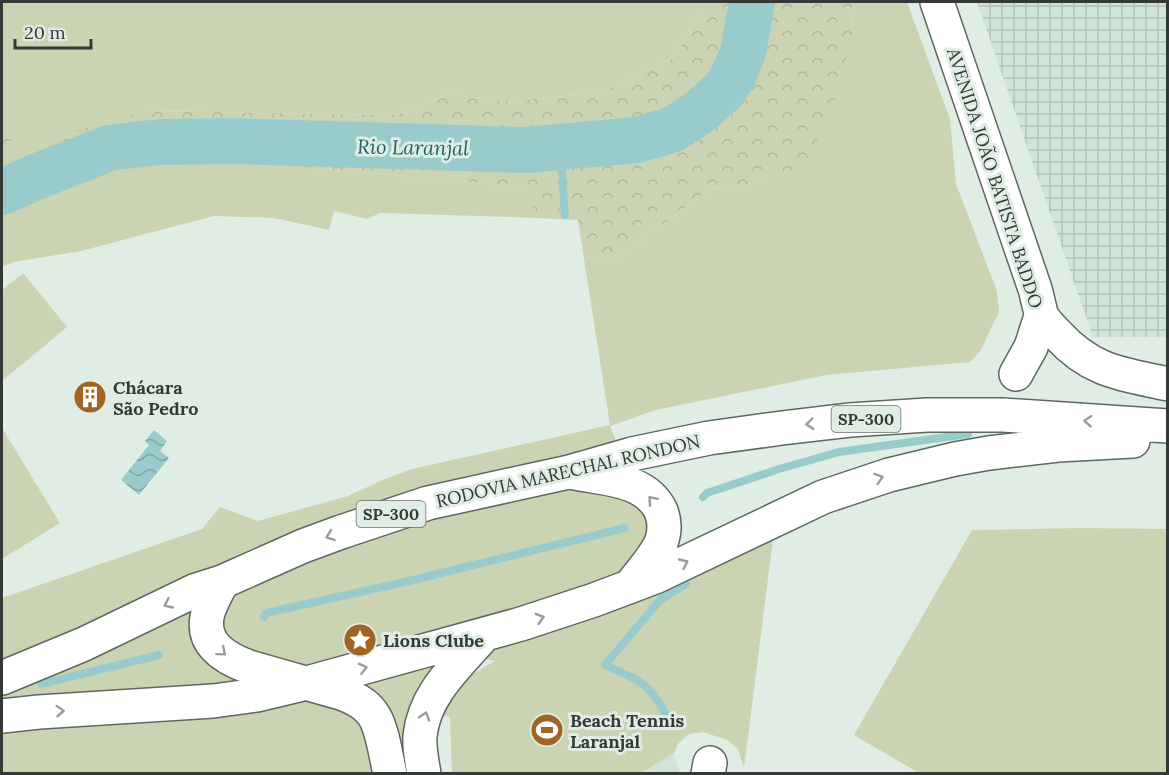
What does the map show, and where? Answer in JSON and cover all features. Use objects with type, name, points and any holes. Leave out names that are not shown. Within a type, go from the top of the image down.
[{"type":"main road","name":"AVENIDA JOÃO BATISTA BADDO","points":[[937,2],[1035,286],[1041,316],[1065,343],[1093,364],[1108,370],[1167,384]]},
{"type":"main road","points":[[1016,374],[1031,347],[1041,316]]},
{"type":"main road","name":"RODOVIA MARECHAL RONDON","points":[[2,678],[84,644],[194,591],[222,582],[303,546],[398,512],[569,472],[632,454],[709,438],[782,428],[850,420],[927,415],[1003,415],[1167,426]]},
{"type":"main road","points":[[2,716],[213,701],[307,683],[558,613],[654,577],[823,497],[900,472],[955,459],[1024,448],[1167,439]]},
{"type":"main road","points":[[569,472],[640,488],[656,503],[661,512],[664,531],[661,542],[630,586]]},
{"type":"main road","points":[[222,582],[207,617],[208,634],[215,647],[223,655],[249,667],[344,694],[366,706],[374,714],[378,723],[385,769]]},
{"type":"main road","points":[[424,774],[420,739],[427,707],[446,678],[484,635]]},
{"type":"shaded area","points":[[977,2],[1167,2],[1167,337],[1093,337]]},
{"type":"shaded area","points":[[674,753],[680,773],[642,774]]},
{"type":"green space","points":[[2,2],[705,2],[674,58],[598,93],[505,102],[449,94],[396,115],[146,111],[87,165],[190,157],[527,187],[538,218],[380,213],[367,219],[334,211],[329,230],[274,218],[214,216],[81,251],[14,262],[2,267]]},
{"type":"green space","points":[[705,2],[852,2],[853,31],[836,99],[804,168],[762,182],[709,189],[622,256],[584,259],[578,220],[538,218],[526,187],[190,157],[86,165],[52,137],[146,111],[396,115],[449,94],[505,102],[598,93],[674,58]]},
{"type":"green space","points":[[852,2],[907,2],[950,119],[956,184],[997,291],[999,312],[981,350],[970,362],[826,375],[656,410],[610,426],[673,587],[773,539],[744,768],[738,749],[727,740],[703,732],[689,734],[678,744],[674,753],[642,773],[452,773],[450,717],[438,714],[463,683],[495,661],[456,651],[345,680],[375,773],[2,773],[2,598],[202,529],[220,507],[258,521],[348,496],[412,469],[610,425],[584,259],[622,256],[709,189],[762,182],[853,31]]},
{"type":"green space","points":[[2,117],[17,124],[9,149],[2,151]]},
{"type":"green space","points":[[23,273],[67,327],[2,381],[2,290]]},
{"type":"green space","points":[[2,428],[60,523],[2,559]]},
{"type":"green space","points":[[1167,529],[1167,773],[919,773],[854,735],[972,530]]},
{"type":"green space","points":[[457,656],[411,773],[402,773],[397,728],[389,706],[373,689],[350,682]]},
{"type":"water","points":[[38,176],[27,192],[2,202],[2,187]]},
{"type":"water","points":[[154,430],[167,441],[160,451],[169,458],[139,495],[121,480],[149,445],[145,441]]},
{"type":"waterway","name":"Rio Laranjal","points":[[2,192],[109,148],[160,142],[233,141],[527,150],[636,140],[672,130],[701,111],[725,89],[743,52],[752,2]]},
{"type":"waterway","points":[[560,146],[565,215]]},
{"type":"waterway","points":[[703,497],[707,493],[779,469],[839,452],[968,434]]},
{"type":"waterway","points":[[264,617],[266,613],[409,581],[625,528]]},
{"type":"waterway","points":[[670,723],[658,701],[646,687],[605,665],[660,600],[686,584]]},
{"type":"waterway","points":[[41,684],[159,655]]},
{"type":"place","name":"Chácara São Pedro","points":[[90,397]]},
{"type":"place","name":"Lions Clube","points":[[360,640]]},
{"type":"place","name":"Beach Tennis Laranjal","points":[[547,730]]}]
